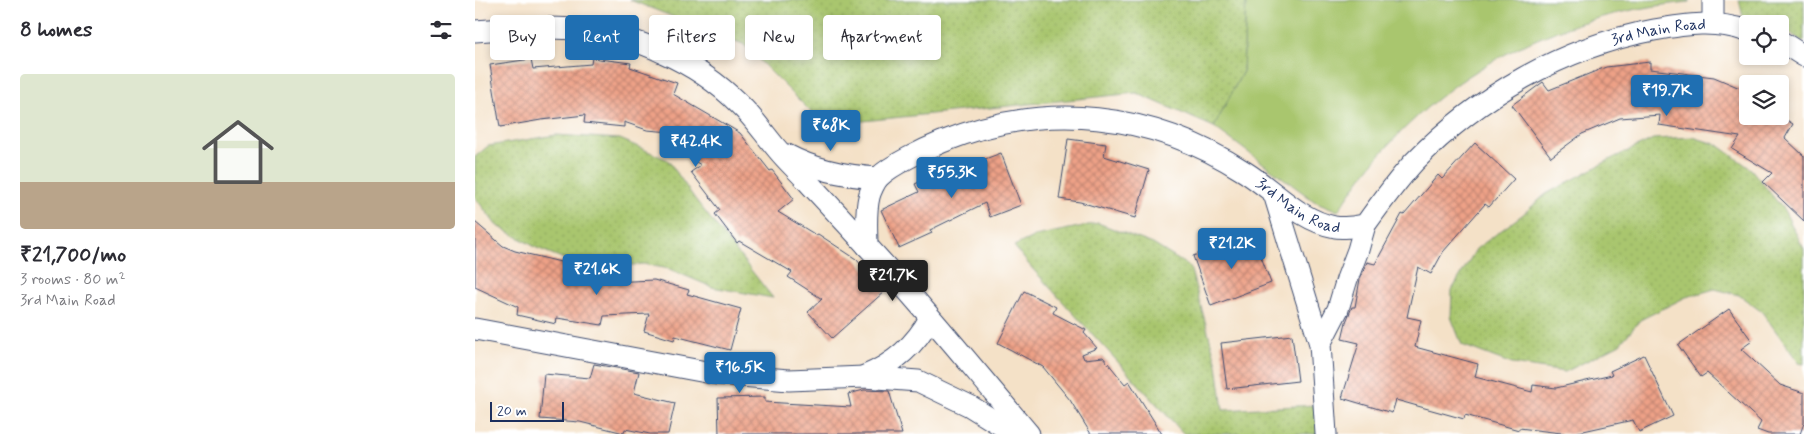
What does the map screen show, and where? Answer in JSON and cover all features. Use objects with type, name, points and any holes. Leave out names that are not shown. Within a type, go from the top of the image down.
[{"type":"street","points":[[1713,0],[1713,23]]},
{"type":"street","name":"3rd Main Road","points":[[878,178],[931,146],[990,126],[1020,120],[1054,117],[1088,118],[1130,123],[1187,140],[1240,168],[1310,218],[1335,227],[1365,226],[1387,193],[1413,163],[1441,136],[1472,111],[1504,89],[1536,71],[1570,55],[1640,33],[1677,26],[1713,23],[1739,28]]},
{"type":"street","points":[[475,31],[551,27],[609,34],[664,52],[716,84],[760,126],[779,150],[930,318],[1029,434]]},
{"type":"street","points":[[1789,47],[1804,56]]},
{"type":"street","points":[[779,150],[793,158],[837,173],[857,177],[878,178],[869,197],[867,246]]},
{"type":"street","points":[[1274,194],[1320,344],[1331,433]]},
{"type":"street","points":[[1320,344],[1338,309],[1365,226]]},
{"type":"street","points":[[864,377],[883,368],[899,357],[922,333],[930,318]]},
{"type":"street","points":[[475,329],[717,374],[789,380],[864,377],[918,381],[971,406],[1015,434]]},
{"type":"green space","points":[[630,0],[1246,0],[1243,71],[1214,127],[1136,93],[824,125],[759,60],[813,60],[813,15],[745,15],[745,46],[735,41],[735,15],[669,15]]},
{"type":"green space","points":[[1246,0],[1689,0],[1689,2],[1645,8],[1603,17],[1562,29],[1523,45],[1486,65],[1451,89],[1417,116],[1373,163],[1338,211],[1314,201],[1214,127],[1243,71]]},
{"type":"green space","points":[[1739,0],[1804,0],[1804,42],[1789,33],[1789,15],[1743,15]]},
{"type":"green space","points":[[556,135],[620,139],[668,160],[695,199],[773,298],[712,287],[669,269],[643,264],[614,267],[572,262],[537,248],[496,225],[475,197],[475,157],[488,146]]},
{"type":"green space","points":[[1693,137],[1718,145],[1751,169],[1784,210],[1804,249],[1804,364],[1799,363],[1762,312],[1739,295],[1715,289],[1686,297],[1640,320],[1620,344],[1565,372],[1512,364],[1462,345],[1451,317],[1452,290],[1476,249],[1522,215],[1546,194],[1611,159],[1653,139]]},
{"type":"green space","points":[[1098,223],[1153,244],[1190,267],[1217,364],[1223,410],[1315,405],[1318,434],[1184,434],[1030,266],[1014,246],[1035,236]]},
{"type":"building","points":[[524,60],[531,60],[533,69],[591,64],[592,60],[631,63],[630,67],[677,83],[673,94],[740,133],[770,171],[772,170],[794,199],[778,212],[816,235],[818,234],[856,259],[885,291],[832,338],[808,312],[822,299],[788,277],[792,272],[739,241],[737,243],[715,214],[720,210],[691,172],[701,165],[664,143],[671,132],[647,130],[624,122],[624,127],[584,123],[585,115],[500,127],[490,65]]},
{"type":"building","points":[[1650,62],[1650,69],[1714,77],[1739,88],[1739,125],[1789,125],[1789,122],[1793,124],[1785,138],[1804,156],[1804,221],[1763,182],[1772,173],[1732,149],[1740,137],[1659,125],[1660,115],[1620,118],[1582,134],[1551,157],[1512,105],[1543,82],[1549,90],[1606,67]]},
{"type":"building","points":[[1068,139],[1106,144],[1104,156],[1149,170],[1135,218],[1080,202],[1059,199]]},
{"type":"building","points":[[1475,143],[1514,179],[1489,207],[1485,204],[1443,252],[1431,274],[1418,267],[1407,317],[1421,320],[1415,347],[1478,364],[1475,377],[1532,392],[1533,385],[1556,388],[1612,375],[1610,371],[1644,355],[1673,416],[1639,432],[1633,420],[1570,434],[1519,428],[1519,430],[1465,415],[1464,419],[1396,400],[1392,413],[1342,398],[1359,343],[1342,339],[1352,307],[1355,307],[1360,279],[1367,262],[1375,264],[1402,214],[1404,215],[1438,175],[1442,179]]},
{"type":"building","points":[[1001,153],[1021,205],[990,217],[985,203],[930,230],[932,233],[899,248],[881,210],[919,192],[915,184],[951,167],[953,171]]},
{"type":"building","points":[[475,222],[503,246],[515,251],[569,264],[568,268],[611,275],[610,282],[654,280],[689,290],[687,294],[741,309],[730,350],[675,336],[674,340],[644,331],[649,314],[604,316],[602,325],[557,318],[556,324],[517,315],[518,307],[475,287]]},
{"type":"building","points":[[1252,233],[1271,283],[1211,306],[1193,256]]},
{"type":"building","points":[[1024,291],[1056,307],[1053,313],[1086,330],[1084,333],[1097,348],[1082,354],[1084,359],[1103,357],[1125,384],[1129,381],[1162,434],[1091,434],[1070,400],[1043,367],[998,343]]},
{"type":"building","points":[[1729,309],[1752,341],[1741,349],[1780,385],[1804,393],[1804,423],[1800,434],[1768,434],[1757,430],[1761,422],[1707,373],[1701,377],[1678,345]]},
{"type":"building","points":[[1292,335],[1298,381],[1227,389],[1221,343]]},
{"type":"building","points":[[594,364],[639,372],[634,393],[675,403],[668,434],[650,434],[625,429],[624,433],[580,422],[540,419],[544,374],[590,378]]},
{"type":"building","points":[[864,390],[889,391],[902,434],[719,434],[718,398],[765,397],[765,402],[851,407],[848,394]]}]
